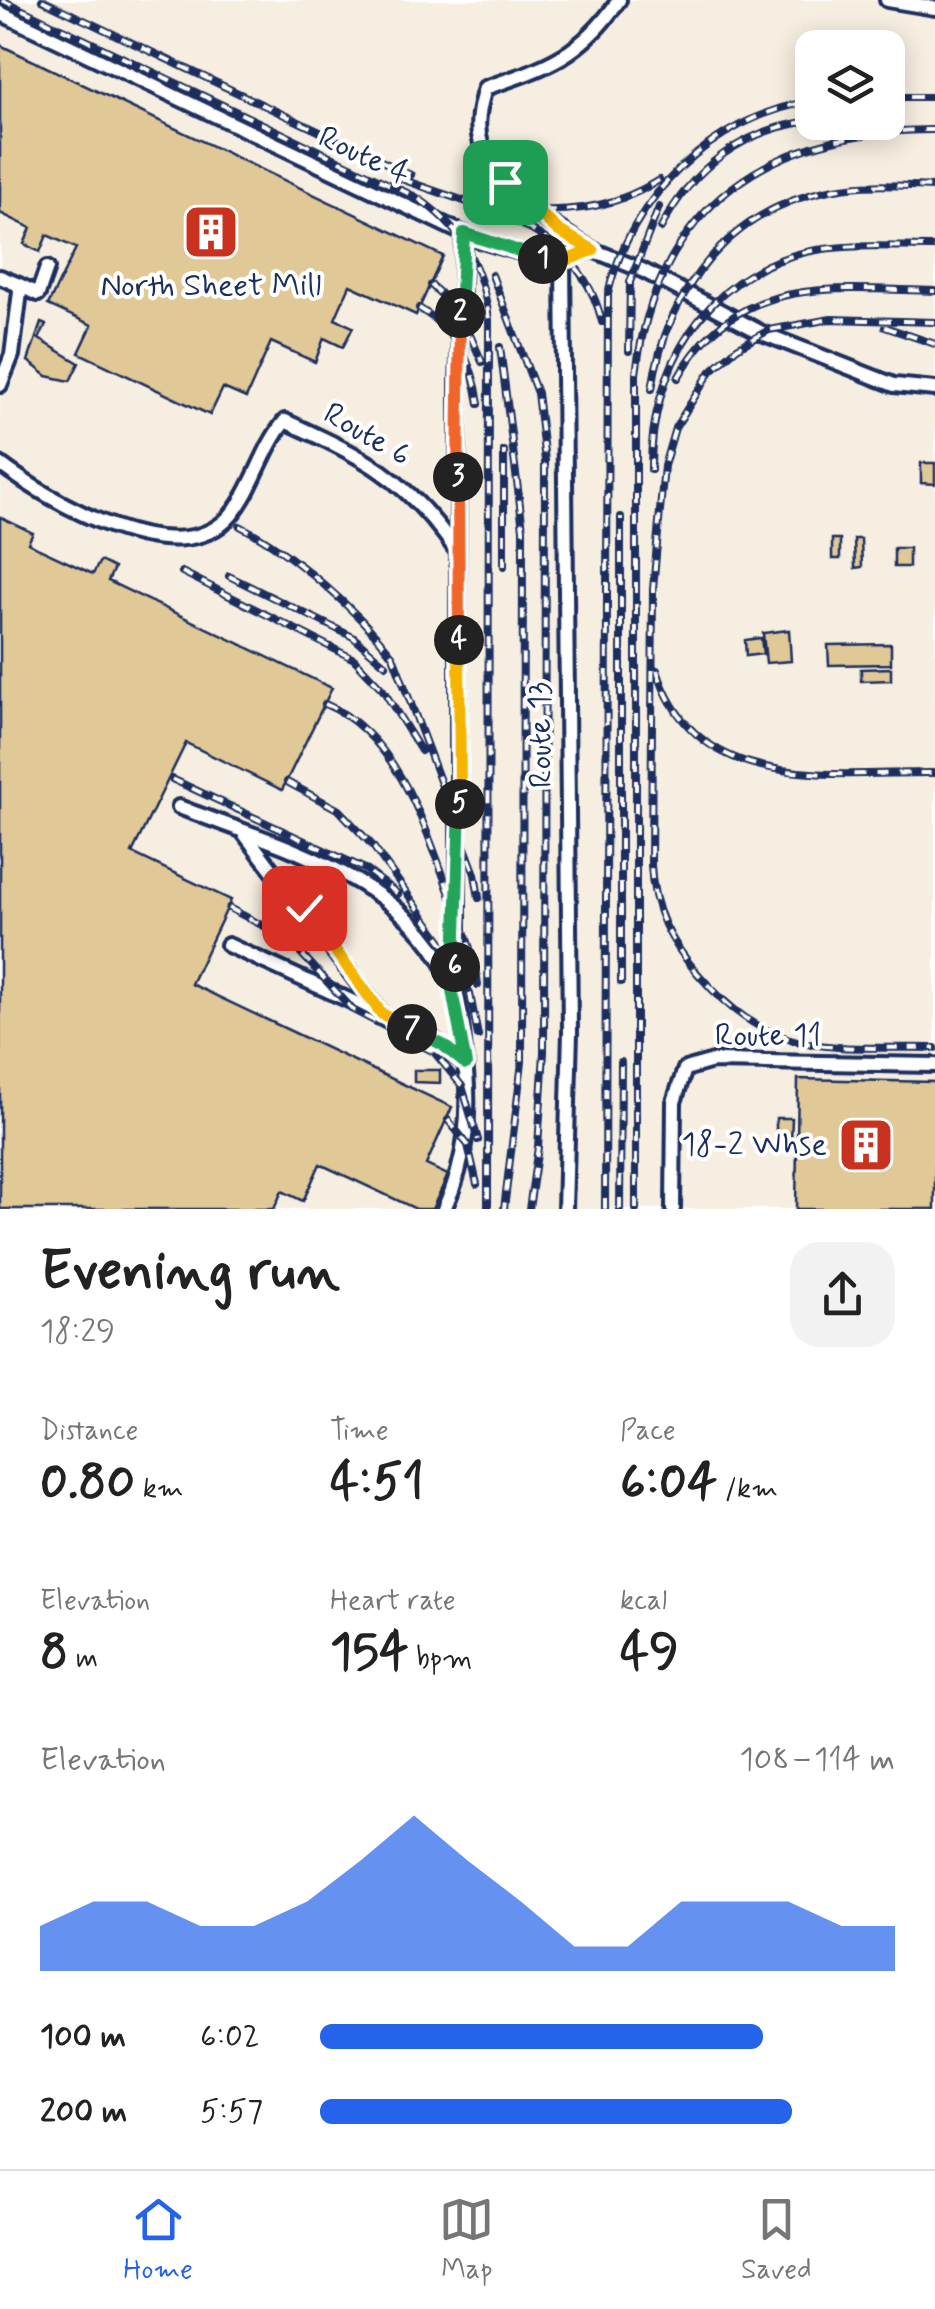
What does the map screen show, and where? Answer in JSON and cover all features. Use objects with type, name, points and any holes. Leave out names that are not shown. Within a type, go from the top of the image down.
[{"type":"street","points":[[619,0],[598,32],[557,64],[485,88],[478,112],[480,142],[505,182],[559,231],[762,333],[894,386],[935,389]]},
{"type":"street","points":[[887,0],[935,8]]},
{"type":"street","name":"Route 4","points":[[0,13],[464,233],[550,261],[563,260]]},
{"type":"street","points":[[450,980],[458,952],[458,352],[464,233]]},
{"type":"street","points":[[563,260],[593,250]]},
{"type":"street","name":"Route 13","points":[[563,260],[570,1032],[564,1209]]},
{"type":"street","points":[[0,277],[38,294],[47,268]]},
{"type":"street","points":[[0,385],[12,355],[20,285]]},
{"type":"street","name":"Route 6","points":[[0,464],[76,510],[145,535],[191,539],[216,528],[232,513],[284,421],[357,454],[389,474],[418,500],[458,554]]},
{"type":"street","points":[[179,807],[351,874],[422,936],[450,980],[466,1064],[464,1153],[444,1209]]},
{"type":"street","points":[[244,832],[382,1014]]},
{"type":"street","points":[[228,945],[382,1014],[443,1045],[466,1064]]},
{"type":"street","name":"Route 11","points":[[673,1209],[675,1091],[685,1070],[694,1064],[713,1061],[935,1065]]},
{"type":"shaded area","points":[[0,0],[935,0],[935,1209],[0,1209]]},
{"type":"building","name":"North Sheet Mill","points":[[0,45],[443,256],[416,315],[350,285],[335,319],[353,327],[343,347],[324,338],[315,362],[271,342],[246,398],[223,388],[210,415],[79,353],[92,325],[48,305],[76,248],[47,235],[40,252],[24,244],[31,228],[0,213]]},
{"type":"building","points":[[41,323],[46,325],[39,339],[79,363],[70,381],[47,376],[28,361]]},
{"type":"building","points":[[921,463],[935,463],[935,484],[921,483]]},
{"type":"building","points":[[0,517],[33,533],[28,543],[39,549],[93,574],[100,561],[114,568],[108,581],[332,688],[282,790],[186,743],[132,853],[231,900],[191,984],[452,1107],[426,1165],[448,1175],[432,1209],[416,1209],[320,1164],[303,1201],[282,1191],[274,1209],[0,1209]]},
{"type":"building","points":[[832,539],[840,539],[840,559],[832,559]]},
{"type":"building","points":[[854,539],[861,539],[862,567],[855,568]]},
{"type":"building","points":[[894,548],[909,548],[909,567],[894,567]]},
{"type":"building","points":[[789,630],[791,661],[766,663],[763,633]]},
{"type":"building","points":[[761,638],[763,654],[746,656],[745,640]]},
{"type":"building","points":[[891,644],[891,664],[829,665],[828,645]]},
{"type":"building","points":[[891,668],[891,680],[861,681],[861,669]]},
{"type":"building","points":[[414,1070],[440,1070],[440,1083],[414,1082]]},
{"type":"building","name":"18-2 Whse","points":[[798,1079],[935,1082],[935,1209],[796,1209]]},
{"type":"building","points":[[776,1118],[792,1118],[791,1142],[776,1142]]},
{"type":"railway","points":[[2,0],[416,197],[446,221],[475,265],[489,320],[488,1209]]},
{"type":"railway","points":[[42,0],[411,175]]},
{"type":"railway","points":[[905,97],[935,97]]},
{"type":"railway","points":[[605,1209],[608,294],[635,225],[681,167],[741,124],[795,105]]},
{"type":"railway","points":[[661,228],[688,187],[723,155],[764,132],[795,124]]},
{"type":"railway","points":[[636,1209],[636,374],[648,315],[668,264],[696,222],[732,188],[774,162],[822,144],[876,133],[935,130]]},
{"type":"railway","points":[[402,179],[494,212],[549,242],[572,263],[590,289],[602,322]]},
{"type":"railway","points":[[500,206],[582,208],[622,198],[659,180]]},
{"type":"railway","points":[[652,389],[672,318],[689,286],[736,234],[765,214],[798,199],[835,189],[872,185],[935,187]]},
{"type":"railway","points":[[629,351],[630,282],[659,207]]},
{"type":"railway","points":[[651,470],[660,397],[673,364],[690,332],[712,305],[739,282],[770,264],[822,249],[935,247]]},
{"type":"railway","points":[[492,275],[537,393],[545,461],[544,1052],[538,1147],[529,1209]]},
{"type":"railway","points":[[431,285],[460,312],[482,362]]},
{"type":"railway","points":[[678,378],[702,344],[728,320],[758,304],[790,294],[824,290],[935,291]]},
{"type":"railway","points":[[419,308],[443,327],[461,349],[473,375],[479,404]]},
{"type":"railway","points":[[935,322],[831,319],[769,330],[737,348],[711,371],[675,428],[664,466],[653,589],[651,865],[659,911],[680,950],[726,1003],[752,1022],[779,1035],[834,1047],[935,1048]]},
{"type":"railway","points":[[885,327],[935,344]]},
{"type":"railway","points":[[500,347],[523,529],[522,1062],[504,1209]]},
{"type":"railway","points":[[504,451],[504,566]]},
{"type":"railway","points":[[621,517],[621,982]]},
{"type":"railway","points":[[240,526],[281,551],[322,584],[393,656],[475,874],[479,898]]},
{"type":"railway","points":[[182,572],[354,659],[383,690],[421,751]]},
{"type":"railway","points":[[229,576],[353,637],[386,665]]},
{"type":"railway","points":[[657,670],[676,711],[702,739],[735,758],[812,773],[935,773]]},
{"type":"railway","points":[[325,704],[350,718],[372,738],[406,787],[464,930],[478,985]]},
{"type":"railway","points":[[172,779],[365,869],[398,894]]},
{"type":"railway","points":[[287,782],[339,810],[372,845],[457,962],[470,994],[478,1036]]},
{"type":"railway","points":[[229,908],[275,932],[299,951],[353,1010],[434,1052],[462,1086],[478,1140]]},
{"type":"railway","points":[[620,1209],[621,1062]]},
{"type":"railway","points":[[448,1120],[468,1145],[477,1184]]},
{"type":"place","name":"North Sheet Mill","points":[[211,232]]},
{"type":"place","name":"18-2 Whse","points":[[866,1145]]},
{"type":"route","points":[[304,908],[382,1014],[443,1045],[466,1064],[460,1012],[450,980],[458,952],[458,384],[464,233],[550,261],[570,259],[593,250],[559,231],[505,182]]}]
